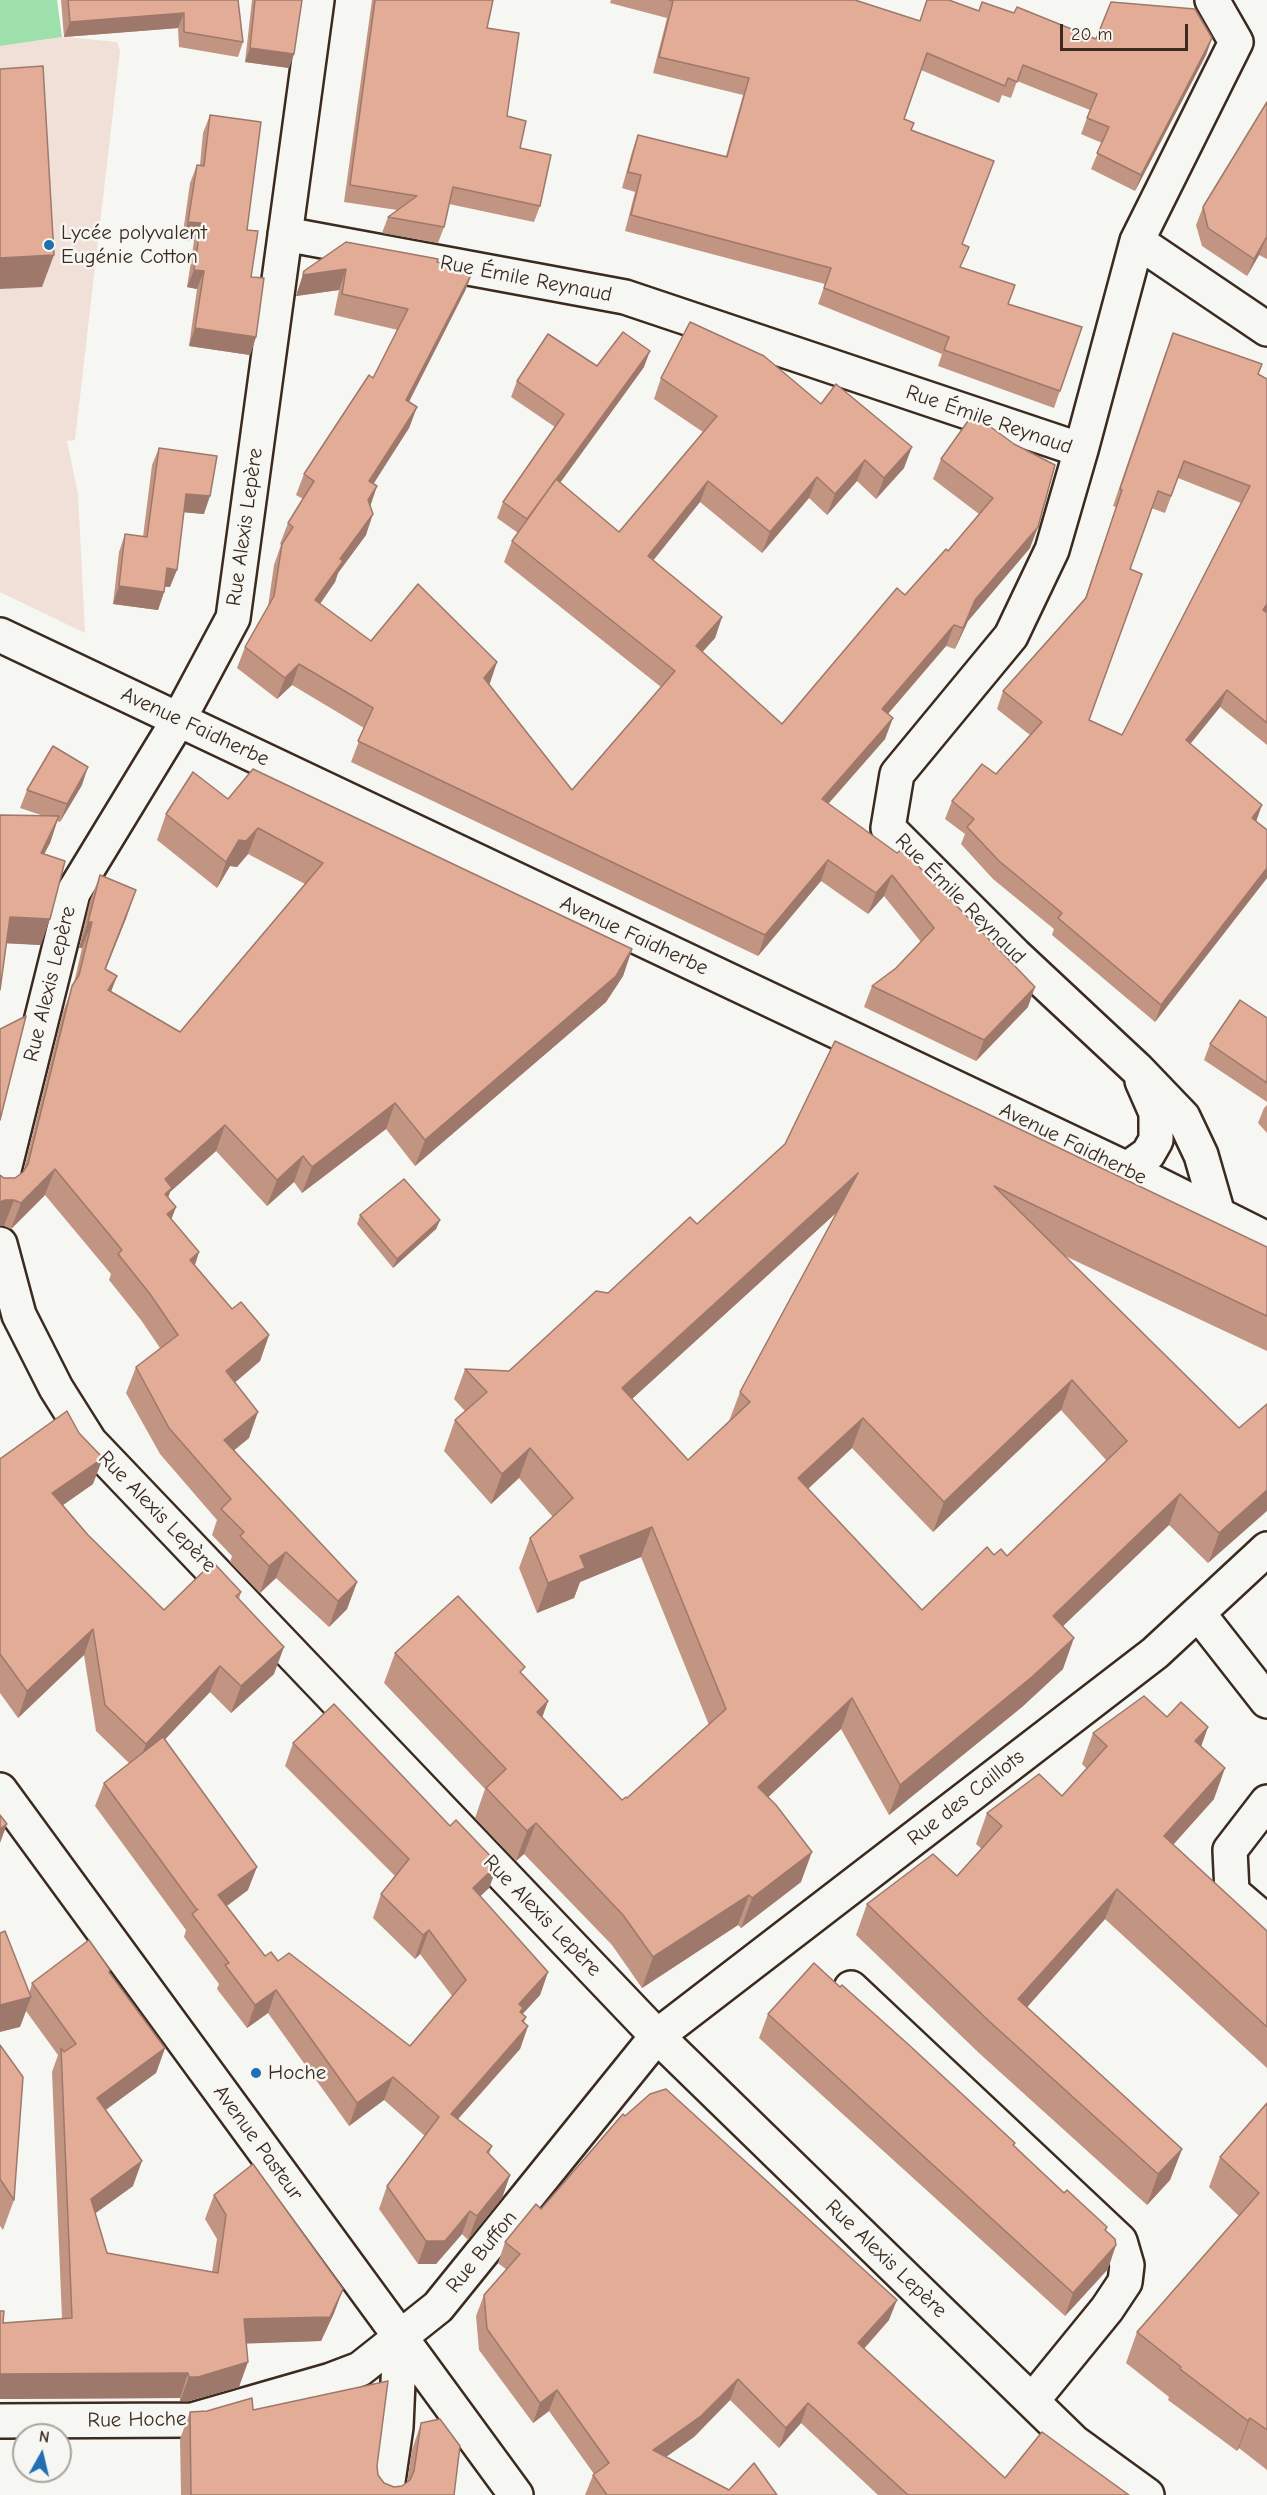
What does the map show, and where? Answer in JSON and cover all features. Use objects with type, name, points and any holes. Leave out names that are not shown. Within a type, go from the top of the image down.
[{"type":"street","name":"Rue Alexis Lepère","points":[[0,1186],[73,893],[179,719],[233,618],[317,0]]},
{"type":"street","points":[[1081,450],[1137,241],[1236,42],[1212,0]]},
{"type":"street","name":"Rue Émile Reynaud","points":[[285,234],[625,297],[1081,450],[1052,550],[1011,636],[897,774],[888,828],[1015,955],[1137,1069],[1183,1117],[1201,1155],[1218,1214]]},
{"type":"street","points":[[1137,241],[1267,329]]},
{"type":"street","name":"Avenue Faidherbe","points":[[0,635],[1127,1169],[1267,1239]]},
{"type":"street","name":"Rue Émile Reynaud","points":[[1127,1169],[1148,1154],[1156,1140],[1156,1113],[1137,1069]]},
{"type":"street","name":"Rue Alexis Lepère","points":[[0,1244],[19,1315],[56,1388],[90,1442],[657,2036],[1074,2442],[1147,2495]]},
{"type":"street","name":"Rue des Caillots","points":[[657,2036],[1155,1653],[1267,1550]]},
{"type":"street","points":[[1198,1613],[1267,1701]]},
{"type":"street","name":"Avenue Pasteur","points":[[0,1790],[516,2495]]},
{"type":"street","points":[[1267,1802],[1230,1850],[1232,1892],[1267,1922]]},
{"type":"street","points":[[851,1988],[1120,2241],[1127,2265],[1125,2282],[1107,2309],[1032,2401]]},
{"type":"street","name":"Rue Buffon","points":[[400,2337],[438,2307],[657,2036]]},
{"type":"street","points":[[386,2495],[396,2427],[400,2337]]},
{"type":"street","name":"Rue Hoche","points":[[0,2421],[192,2420],[331,2380],[360,2369],[400,2337]]},
{"type":"shaded area","name":"Lycée polyvalent Eugénie Cotton","points":[[64,37],[117,42],[120,51],[75,440],[67,441],[78,494],[85,633],[0,592],[0,46]]},
{"type":"green space","points":[[0,0],[57,0],[62,37],[0,46]]},
{"type":"building","points":[[68,0],[238,0],[243,42],[184,32],[184,13],[70,22]]},
{"type":"building","points":[[255,0],[302,0],[294,54],[250,48]]},
{"type":"building","points":[[375,0],[493,0],[487,28],[519,33],[507,116],[526,121],[520,148],[551,155],[540,206],[453,187],[444,227],[388,217],[417,196],[350,185]]},
{"type":"building","points":[[669,0],[855,0],[920,21],[927,0],[949,0],[979,11],[982,2],[1014,13],[1017,7],[1096,39],[1111,2],[1195,9],[1212,38],[1141,175],[1097,153],[1109,127],[1087,118],[1097,94],[1023,65],[1017,82],[1008,78],[1005,86],[927,53],[904,119],[914,123],[911,130],[994,161],[962,244],[969,247],[960,267],[1015,285],[1008,304],[1082,327],[1060,391],[944,350],[949,337],[824,288],[831,268],[631,215],[641,175],[628,172],[638,135],[727,157],[749,78],[659,57],[673,1]]},
{"type":"building","points":[[43,66],[54,255],[0,258],[0,69]]},
{"type":"building","points":[[1267,102],[1267,238],[1254,259],[1208,228],[1203,207]]},
{"type":"building","points":[[210,115],[261,122],[247,230],[258,231],[251,277],[264,278],[256,337],[195,328],[204,271],[194,270],[201,223],[188,222],[197,165],[204,166]]},
{"type":"building","points":[[346,242],[438,259],[437,262],[473,271],[406,400],[417,407],[369,481],[377,486],[368,500],[373,514],[340,559],[343,561],[315,600],[371,641],[418,584],[497,662],[484,678],[572,790],[675,671],[512,541],[556,479],[619,532],[717,416],[661,378],[690,322],[764,356],[821,404],[836,384],[912,447],[884,478],[865,460],[835,494],[817,477],[770,532],[708,481],[648,556],[722,617],[696,646],[782,724],[897,588],[905,595],[946,549],[948,551],[993,498],[941,459],[973,414],[1014,444],[1055,465],[1038,527],[975,600],[963,628],[954,625],[882,709],[893,718],[822,799],[897,853],[902,849],[1035,987],[984,1040],[872,986],[896,968],[934,928],[892,875],[876,893],[828,860],[765,935],[358,741],[373,708],[299,664],[285,678],[245,647],[274,596],[282,544],[293,527],[288,523],[314,481],[304,474],[369,375],[373,378],[408,309],[342,294],[346,269],[303,275],[304,271]]},
{"type":"building","points":[[623,332],[650,351],[527,519],[503,502],[564,414],[517,381],[548,334],[597,366]]},
{"type":"building","points":[[1173,333],[1262,364],[1258,374],[1267,379],[1267,604],[1263,610],[1267,613],[1267,723],[1227,690],[1186,740],[1262,805],[1252,818],[1267,830],[1267,868],[1161,1005],[1058,918],[1062,913],[999,861],[967,827],[974,819],[952,801],[982,764],[996,774],[1042,722],[1003,691],[1086,598],[1122,490],[1120,489]],"holes":[[[1184,461],[1250,486],[1122,735],[1089,720],[1142,574],[1130,569],[1158,491],[1171,496]]]},
{"type":"building","points":[[159,448],[217,456],[210,496],[186,494],[177,570],[167,568],[164,592],[119,586],[125,534],[147,537]]},
{"type":"building","points":[[53,746],[88,767],[67,804],[27,790]]},
{"type":"building","points":[[253,769],[632,949],[616,976],[425,1140],[395,1103],[312,1167],[303,1156],[277,1180],[225,1125],[165,1179],[172,1188],[165,1194],[176,1207],[167,1214],[199,1252],[190,1260],[232,1309],[241,1302],[269,1335],[226,1371],[258,1412],[224,1440],[357,1582],[338,1601],[286,1552],[269,1566],[240,1536],[244,1532],[221,1509],[231,1499],[169,1428],[136,1367],[178,1335],[150,1294],[118,1254],[122,1250],[55,1169],[21,1203],[14,1200],[0,1202],[0,1175],[4,1178],[15,1178],[28,1164],[72,986],[79,975],[92,922],[88,922],[100,875],[136,890],[105,969],[117,976],[108,990],[180,1032],[323,863],[258,828],[246,841],[239,840],[226,862],[166,814],[193,772],[228,799]]},
{"type":"building","points":[[0,815],[59,816],[41,853],[65,861],[50,919],[10,917],[0,990]]},
{"type":"building","points":[[1240,1000],[1267,1018],[1267,1083],[1210,1044]]},
{"type":"building","points":[[26,1016],[0,1120],[0,1029]]},
{"type":"building","points":[[835,1041],[1267,1247],[1267,1316],[994,1186],[1239,1428],[1267,1404],[1267,1490],[1219,1533],[1180,1494],[1053,1616],[1074,1638],[1033,1676],[900,1785],[852,1698],[758,1787],[776,1805],[812,1852],[752,1898],[749,1895],[653,1957],[623,1915],[536,1823],[527,1831],[486,1788],[506,1769],[395,1653],[458,1596],[525,1667],[520,1672],[548,1701],[537,1712],[622,1800],[726,1709],[652,1527],[580,1556],[585,1568],[548,1583],[530,1538],[573,1498],[530,1448],[502,1474],[455,1420],[487,1392],[465,1369],[509,1371],[596,1291],[608,1293],[690,1217],[697,1224],[785,1144]],"holes":[[[858,1173],[740,1392],[750,1402],[688,1460],[622,1388]],[[1072,1380],[1127,1441],[1007,1556],[1001,1549],[994,1555],[987,1547],[922,1610],[798,1478],[863,1418],[944,1502]]]},
{"type":"building","points":[[404,1179],[440,1220],[397,1259],[360,1215]]},
{"type":"building","points":[[67,1411],[79,1433],[103,1458],[52,1493],[88,1535],[164,1610],[213,1562],[241,1592],[236,1596],[284,1647],[241,1686],[220,1666],[146,1744],[105,1705],[93,1629],[27,1691],[0,1654],[0,1459]]},
{"type":"building","points":[[1144,1696],[1167,1717],[1181,1702],[1208,1727],[1195,1741],[1225,1768],[1164,1836],[1267,1931],[1267,2027],[1117,1889],[1018,1999],[1182,2149],[1158,2174],[990,2022],[867,1904],[933,1854],[957,1876],[1002,1826],[987,1813],[1039,1774],[1062,1796],[1107,1746],[1093,1733]]},
{"type":"building","points":[[334,1704],[450,1826],[456,1820],[498,1864],[473,1888],[548,1972],[519,2004],[523,2008],[520,2012],[526,2017],[522,2021],[528,2026],[451,2114],[492,2146],[487,2152],[510,2175],[477,2216],[470,2211],[445,2241],[426,2241],[387,2186],[439,2117],[393,2077],[357,2103],[276,1990],[255,2005],[225,1965],[229,1963],[192,1914],[197,1910],[104,1783],[163,1737],[257,1867],[218,1895],[265,1956],[271,1952],[278,1961],[289,1953],[410,2046],[466,1980],[429,1930],[423,1935],[381,1894],[409,1859],[293,1743]]},
{"type":"building","points":[[0,1815],[7,1824],[0,1829]]},
{"type":"building","points":[[5,1931],[31,1997],[0,2005],[0,1933]]},
{"type":"building","points":[[89,1940],[110,1970],[109,1972],[165,2048],[97,2098],[142,2161],[91,2199],[107,2253],[218,2273],[226,2215],[214,2195],[253,2164],[343,2289],[330,2317],[244,2319],[248,2362],[198,2377],[189,2377],[188,2373],[0,2374],[0,2311],[4,2311],[3,2323],[72,2318],[61,2048],[64,2052],[76,2044],[32,1983]]},
{"type":"building","points":[[814,1963],[909,2045],[1015,2143],[1013,2145],[1064,2193],[1067,2190],[1107,2227],[1105,2230],[1115,2239],[1116,2245],[1073,2293],[768,2014]]},
{"type":"building","points":[[0,2045],[23,2077],[14,2200],[0,2179]]},
{"type":"building","points":[[666,2089],[897,2300],[858,2343],[1005,2478],[1042,2432],[1129,2495],[908,2495],[808,2403],[786,2428],[738,2379],[701,2416],[653,2450],[729,2490],[754,2463],[777,2495],[607,2495],[593,2475],[609,2463],[557,2390],[540,2403],[487,2329],[484,2295],[520,2254],[505,2242],[536,2204],[541,2209],[623,2114],[625,2116],[650,2094]]},
{"type":"building","points":[[1267,2103],[1267,2430],[1250,2418],[1248,2421],[1180,2369],[1181,2367],[1137,2332],[1259,2193],[1220,2157]]},
{"type":"building","points":[[388,2381],[377,2466],[378,2475],[384,2483],[394,2487],[402,2486],[410,2480],[414,2471],[421,2423],[440,2419],[460,2446],[454,2495],[191,2495],[190,2412],[207,2411],[252,2398],[253,2410]]},
{"type":"place","name":"Lycée polyvalent Eugénie Cotton","points":[[49,245]]},
{"type":"place","name":"Hoche","points":[[256,2073]]}]
